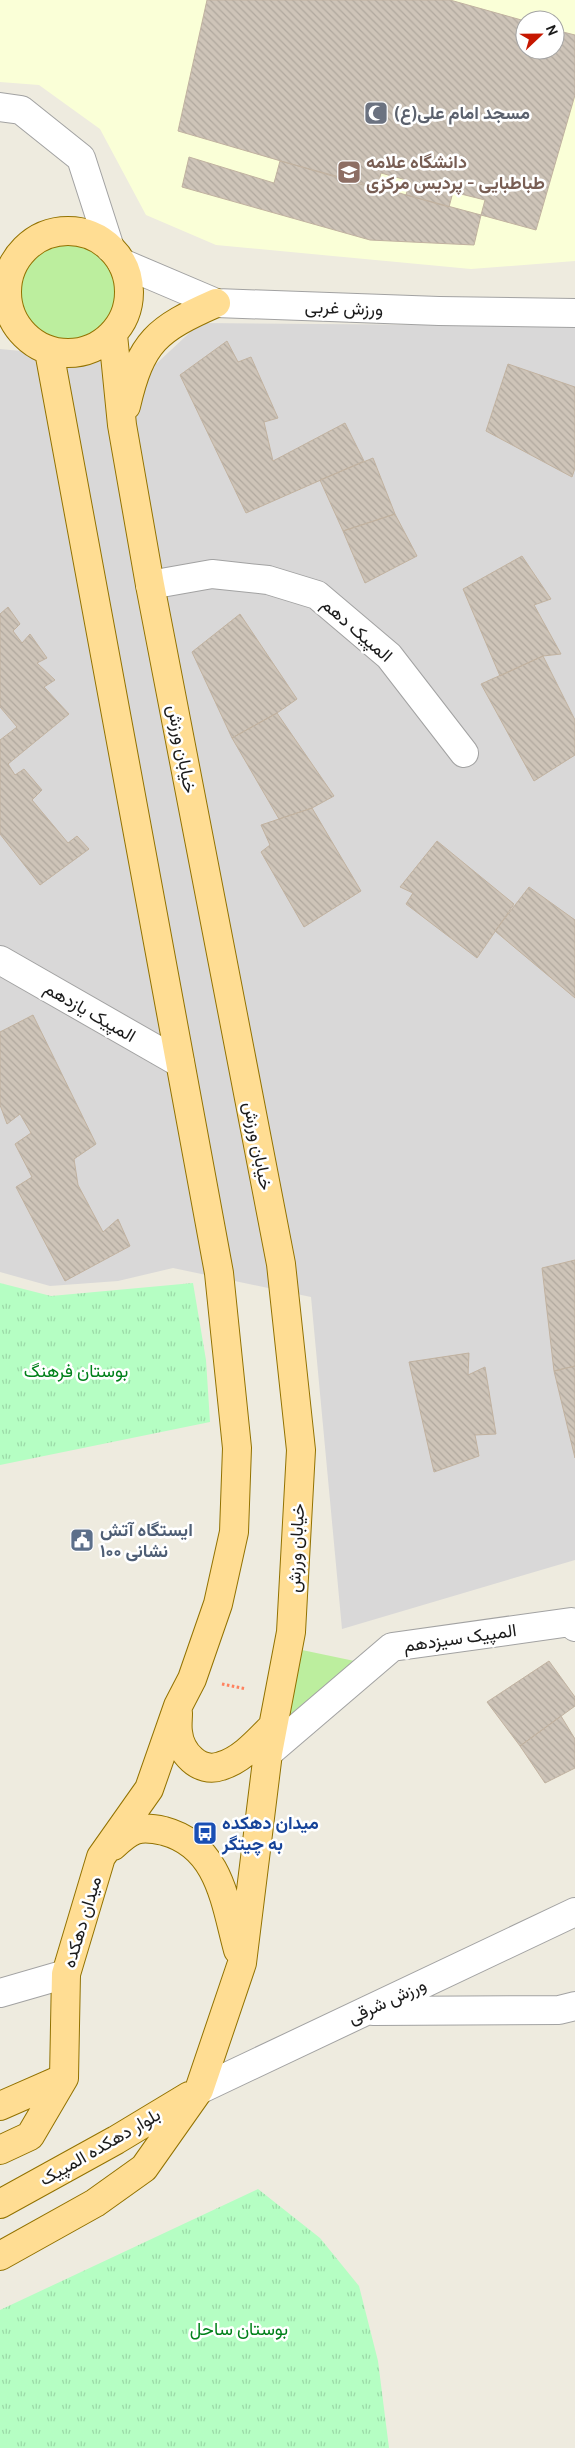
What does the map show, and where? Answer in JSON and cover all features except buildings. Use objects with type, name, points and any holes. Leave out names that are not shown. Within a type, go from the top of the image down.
[{"type":"main road","points":[[74,231],[94,237],[116,256],[128,281],[129,301],[123,319],[112,335],[99,346],[83,352],[66,354],[49,351],[31,342],[17,328],[8,310],[6,290],[10,270],[20,252],[36,239],[54,232],[74,231]]},
{"type":"main road","points":[[122,424],[133,376],[149,344],[178,320],[216,303]]},
{"type":"main road","name":"خیابان ورزش","points":[[112,335],[122,424],[150,585],[281,1264],[300,1440],[291,1632],[268,1753],[242,1963]]},
{"type":"main road","points":[[49,351],[219,1273],[237,1448],[234,1532],[218,1604],[192,1679],[178,1706],[148,1789],[101,1857]]},
{"type":"main road","points":[[178,1706],[178,1732],[182,1748],[193,1761],[206,1767],[220,1767],[235,1759],[250,1749],[273,1726]]},
{"type":"main road","points":[[0,2256],[95,2203],[144,2168],[199,2090],[242,1963],[217,1875],[198,1849],[177,1835],[153,1829],[130,1830],[101,1857]]},
{"type":"main road","name":"میدان دهکده","points":[[64,2078],[66,1974],[101,1857]]},
{"type":"main road","points":[[0,2106],[64,2078]]},
{"type":"main road","points":[[0,2150],[30,2136],[64,2078]]},
{"type":"main road","name":"بلوار دهکده المپیک","points":[[0,2204],[116,2140],[199,2090]]},
{"type":"street","points":[[0,107],[21,110],[81,158],[116,256]]},
{"type":"street","name":"ورزش غربی","points":[[116,256],[216,303],[439,311],[575,313]]},
{"type":"street","name":"المپیک دهم","points":[[150,585],[212,574],[268,580],[317,595],[390,656],[464,753]]},
{"type":"street","name":"المپیک یازدهم","points":[[0,960],[180,1063]]},
{"type":"street","name":"المپیک سیزدهم","points":[[268,1753],[392,1648],[573,1625]]},
{"type":"street","name":"ورزش شرقی","points":[[199,2090],[575,1912]]},
{"type":"street","points":[[0,1993],[66,1974]]},
{"type":"street","points":[[364,2011],[559,2010],[575,2006]]},
{"type":"path","points":[[219,1683],[246,1689]]},
{"type":"shaded area","name":"دانشگاه علامه طباطبایی - پردیس مرکزی","points":[[0,0],[575,0],[575,261],[471,269],[216,245],[146,215],[100,129],[39,85],[0,82]]},
{"type":"shaded area","points":[[200,323],[575,326],[575,1560],[342,1629],[311,1297],[173,1268],[118,1281],[50,1286],[0,1272],[0,349],[156,364]]},
{"type":"green space","points":[[69,240],[89,244],[107,255],[118,273],[122,293],[118,313],[107,331],[89,342],[69,346],[49,342],[31,331],[20,313],[16,293],[20,273],[31,255],[49,244]]},
{"type":"green space","name":"بوستان فرهنگ","points":[[0,1283],[51,1296],[193,1283],[206,1360],[210,1422],[0,1465]]},
{"type":"green space","points":[[302,1650],[364,1663],[288,1722]]},
{"type":"green space","name":"بوستان ساحل","points":[[258,2189],[320,2238],[359,2286],[378,2361],[389,2448],[0,2448],[0,2310]]},
{"type":"place","name":"مسجد امام علی(ع)","points":[[376,113]]},
{"type":"place","name":"دانشگاه علامه طباطبایی - پردیس مرکزی","points":[[349,172]]},
{"type":"place","name":"ایستگاه آتش نشانی ۱۰۰","points":[[82,1540]]},
{"type":"place","name":"میدان دهکده به چیتگر","points":[[205,1833]]}]
